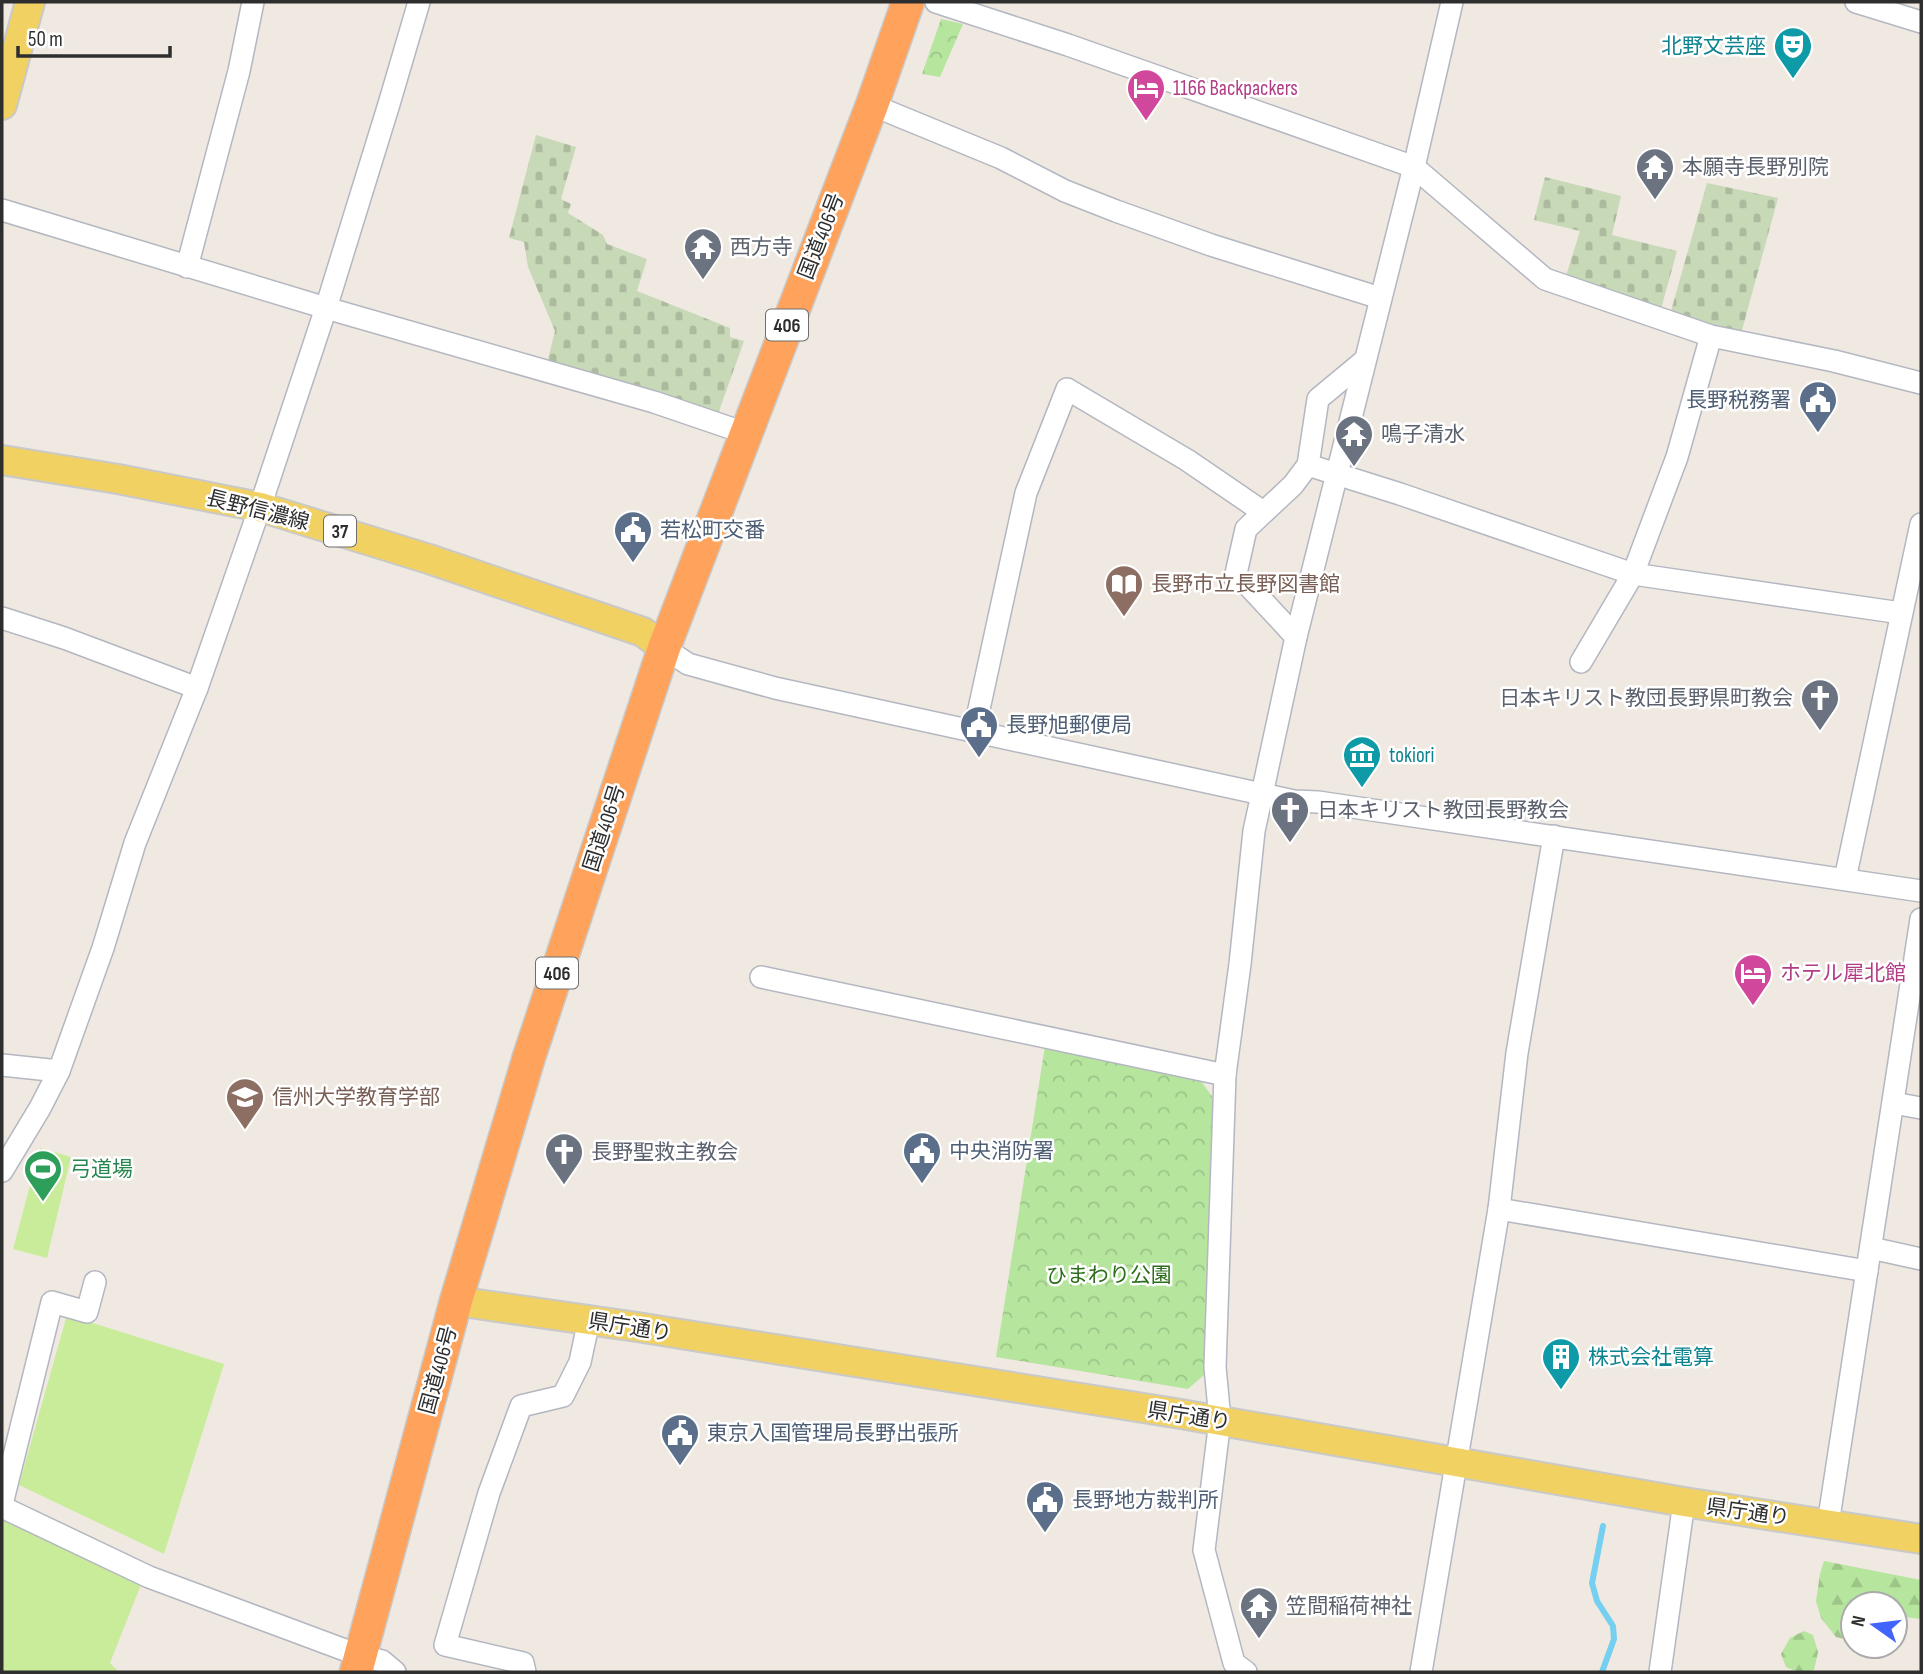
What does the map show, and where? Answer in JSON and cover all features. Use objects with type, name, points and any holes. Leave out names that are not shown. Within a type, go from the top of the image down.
[{"type":"highway","name":"国道406号","points":[[358,1664],[456,1301],[529,1057],[664,648],[872,105],[908,2]]},
{"type":"main road","points":[[2,105],[6,72],[30,2]]},
{"type":"main road","name":"長野信濃線","points":[[2,460],[260,506],[429,559],[643,632],[664,648]]},
{"type":"main road","name":"県庁通り","points":[[456,1301],[1220,1420],[1684,1502],[1921,1539]]},
{"type":"street","points":[[187,267],[239,71],[253,2]]},
{"type":"street","points":[[2,1171],[60,1071],[135,843],[197,688],[326,308],[419,2]]},
{"type":"street","points":[[936,2],[1414,167],[1545,279],[1711,335],[1921,383]]},
{"type":"street","points":[[1246,1672],[1234,1663],[1204,1550],[1220,1420],[1215,1367],[1225,1075],[1254,831],[1296,637],[1414,167],[1452,2]]},
{"type":"street","points":[[1856,2],[1921,22]]},
{"type":"street","points":[[872,105],[1001,158],[1065,191],[1116,211],[1211,245],[1380,298]]},
{"type":"street","points":[[2,210],[326,308],[654,402],[745,433]]},
{"type":"street","points":[[1581,662],[1633,575],[1677,457],[1711,335]]},
{"type":"street","points":[[1296,637],[1247,584],[1235,578],[1246,529],[1293,485],[1308,465],[1318,399],[1365,360]]},
{"type":"street","points":[[974,732],[1026,493],[1067,389],[1186,460],[1263,512]]},
{"type":"street","points":[[1308,465],[1633,575],[1901,613]]},
{"type":"street","points":[[1845,879],[1921,524]]},
{"type":"street","points":[[2,618],[64,638],[197,688]]},
{"type":"street","points":[[664,648],[688,664],[762,685],[1294,801],[1318,802],[1921,891]]},
{"type":"street","points":[[1421,1672],[1499,1209],[1517,1053],[1554,836]]},
{"type":"street","points":[[1828,1524],[1921,919]]},
{"type":"street","points":[[761,977],[1225,1075]]},
{"type":"street","points":[[2,1065],[60,1071]]},
{"type":"street","points":[[1893,1103],[1921,1108]]},
{"type":"street","points":[[1499,1209],[1867,1271]]},
{"type":"street","points":[[1871,1248],[1921,1259]]},
{"type":"street","points":[[94,1282],[87,1312],[52,1302],[2,1505],[149,1577],[358,1664],[382,1661],[394,1672]]},
{"type":"street","points":[[524,1672],[523,1663],[445,1645],[489,1493],[521,1406],[563,1396],[580,1362],[590,1320]]},
{"type":"street","points":[[1660,1672],[1684,1502]]},
{"type":"green space","points":[[941,19],[963,24],[940,77],[922,74]]},
{"type":"green space","points":[[536,135],[576,147],[561,199],[571,204],[568,213],[603,235],[607,244],[647,259],[637,291],[730,328],[730,337],[744,341],[718,414],[547,363],[555,331],[528,267],[524,242],[509,238]]},
{"type":"green space","points":[[1545,177],[1621,196],[1612,235],[1677,251],[1661,309],[1565,279],[1580,231],[1534,220]]},
{"type":"green space","points":[[1707,183],[1778,198],[1741,334],[1708,326],[1671,311]]},
{"type":"green space","name":"ひまわり公園","points":[[1045,1046],[1201,1081],[1214,1099],[1205,1374],[1188,1389],[996,1357]]},
{"type":"green space","name":"弓道場","points":[[40,1148],[71,1157],[47,1258],[13,1249]]},
{"type":"green space","points":[[67,1315],[224,1364],[164,1554],[19,1485]]},
{"type":"green space","points":[[2,1519],[142,1582],[110,1663],[119,1672],[2,1672]]},
{"type":"green space","points":[[1824,1561],[1921,1580],[1921,1619],[1909,1618],[1909,1590],[1839,1590],[1839,1638],[1836,1637],[1821,1618],[1816,1601]]},
{"type":"green space","points":[[1804,1631],[1813,1635],[1818,1652],[1814,1670],[1800,1672],[1786,1667],[1781,1654],[1790,1638]]},
{"type":"waterway","points":[[1602,1672],[1614,1639],[1613,1626],[1597,1601],[1592,1583],[1603,1526]]},
{"type":"place","name":"北野文芸座","points":[[1793,80]]},
{"type":"place","name":"1166 Backpackers","points":[[1146,122]]},
{"type":"place","name":"本願寺長野別院","points":[[1655,201]]},
{"type":"place","name":"西方寺","points":[[703,281]]},
{"type":"place","name":"長野税務署","points":[[1818,434]]},
{"type":"place","name":"鳴子清水","points":[[1354,468]]},
{"type":"place","name":"若松町交番","points":[[633,564]]},
{"type":"place","name":"長野市立長野図書館","points":[[1124,618]]},
{"type":"place","name":"日本キリスト教団長野県町教会","points":[[1820,732]]},
{"type":"place","name":"長野旭郵便局","points":[[979,759]]},
{"type":"place","name":"tokiori","points":[[1362,789]]},
{"type":"place","name":"日本キリスト教団長野教会","points":[[1290,844]]},
{"type":"place","name":"ホテル犀北館","points":[[1753,1007]]},
{"type":"place","name":"信州大学教育学部","points":[[245,1131]]},
{"type":"place","name":"中央消防署","points":[[922,1185]]},
{"type":"place","name":"長野聖救主教会","points":[[564,1186]]},
{"type":"place","name":"弓道場","points":[[43,1203]]},
{"type":"place","name":"株式会社電算","points":[[1561,1391]]},
{"type":"place","name":"東京入国管理局長野出張所","points":[[680,1467]]},
{"type":"place","name":"長野地方裁判所","points":[[1045,1534]]},
{"type":"place","name":"笠間稲荷神社","points":[[1259,1640]]}]
